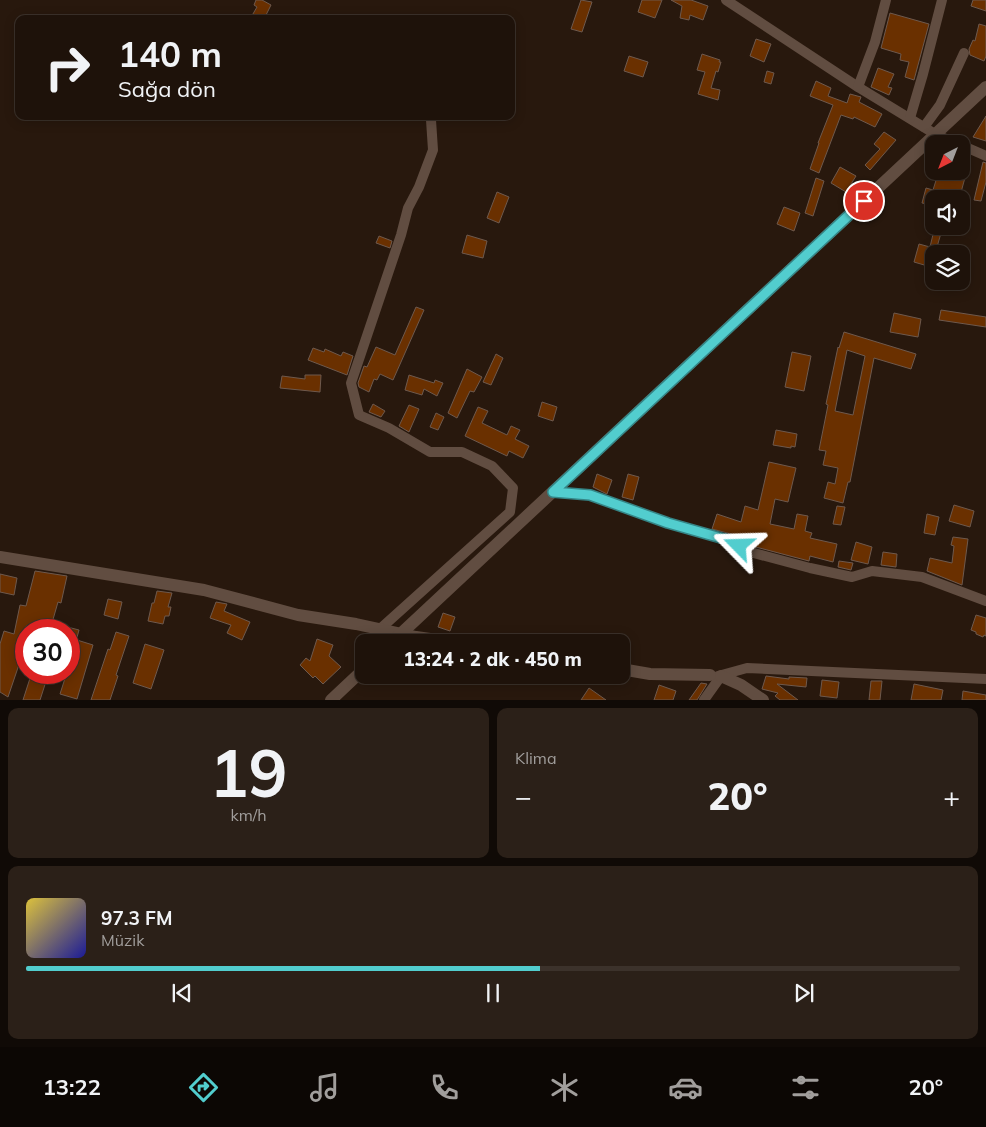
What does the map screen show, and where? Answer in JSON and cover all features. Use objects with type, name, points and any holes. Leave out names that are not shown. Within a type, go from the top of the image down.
[{"type":"street","points":[[726,0],[858,86],[938,135]]},
{"type":"street","points":[[858,86],[875,42],[886,0]]},
{"type":"street","points":[[910,118],[942,0]]},
{"type":"street","points":[[930,131],[964,53]]},
{"type":"street","points":[[400,634],[553,492],[930,131],[986,87]]},
{"type":"street","points":[[380,629],[510,512],[513,488],[492,466],[462,452],[430,452],[389,428],[360,415],[351,384],[401,235],[408,208],[433,150],[431,120]]},
{"type":"street","points":[[970,149],[986,156]]},
{"type":"street","points":[[553,492],[590,495],[668,523],[728,540],[750,552],[810,568],[852,577],[872,571],[922,577],[986,601]]},
{"type":"street","points":[[0,556],[204,590],[298,616],[380,629],[389,634]]},
{"type":"street","points":[[630,671],[650,674],[716,675],[747,668],[986,679]]},
{"type":"street","points":[[704,700],[716,675]]},
{"type":"street","points":[[716,675],[741,685],[764,700]]},
{"type":"street","points":[[331,700],[355,677]]},
{"type":"building","points":[[256,0],[262,0],[271,5],[266,15],[252,15],[257,7],[254,5]]},
{"type":"building","points":[[581,0],[592,2],[582,32],[571,29]]},
{"type":"building","points":[[642,0],[662,0],[655,18],[638,12]]},
{"type":"building","points":[[671,0],[691,0],[708,6],[703,20],[690,15],[689,20],[680,18],[682,6]]},
{"type":"building","points":[[973,0],[986,0],[986,11],[971,6]]},
{"type":"building","points":[[890,13],[929,24],[914,80],[905,77],[909,62],[900,60],[901,54],[881,48]]},
{"type":"building","points":[[979,24],[986,26],[986,56],[984,61],[970,55],[969,49],[973,40],[975,41]]},
{"type":"building","points":[[756,39],[771,44],[764,62],[750,56]]},
{"type":"building","points":[[702,54],[721,62],[711,88],[720,90],[718,100],[698,94],[705,72],[697,70]]},
{"type":"building","points":[[629,56],[648,62],[643,77],[624,71]]},
{"type":"building","points":[[878,68],[894,74],[888,87],[892,88],[889,95],[871,87]]},
{"type":"building","points":[[767,71],[774,73],[771,84],[764,82]]},
{"type":"building","points":[[816,81],[831,88],[828,96],[847,103],[850,94],[861,97],[859,102],[882,114],[875,127],[854,117],[853,119],[841,115],[819,173],[810,169],[833,105],[810,96]]},
{"type":"building","points":[[986,116],[986,141],[973,137]]},
{"type":"building","points":[[884,132],[896,140],[870,170],[865,165],[880,149],[874,144]]},
{"type":"building","points":[[983,162],[986,163],[986,182],[981,201],[974,200]]},
{"type":"building","points":[[840,167],[856,176],[846,192],[831,183]]},
{"type":"building","points":[[816,178],[824,181],[813,216],[805,213]]},
{"type":"building","points":[[936,180],[964,180],[962,190],[933,190]]},
{"type":"building","points":[[497,192],[509,197],[499,223],[487,218]]},
{"type":"building","points":[[925,192],[925,204],[922,203]]},
{"type":"building","points":[[784,207],[800,213],[794,231],[777,224]]},
{"type":"building","points":[[467,235],[487,241],[483,258],[462,253]]},
{"type":"building","points":[[933,235],[940,235],[938,245],[930,245]]},
{"type":"building","points":[[379,236],[392,241],[390,248],[376,243]]},
{"type":"building","points":[[919,244],[925,246],[925,265],[914,262]]},
{"type":"building","points":[[416,307],[424,310],[393,380],[380,374],[377,380],[374,379],[369,392],[359,387],[358,383],[364,366],[367,367],[376,347],[395,355]]},
{"type":"building","points":[[941,310],[986,317],[986,327],[939,320]]},
{"type":"building","points":[[894,313],[921,319],[918,337],[890,332]]},
{"type":"building","points":[[844,332],[916,354],[911,369],[874,358],[850,482],[848,482],[843,503],[824,498],[828,482],[835,484],[838,468],[823,465],[826,451],[819,450],[828,405],[826,404]],"holes":[[[847,350],[865,356],[853,415],[835,411]]]},
{"type":"building","points":[[313,348],[324,352],[325,349],[341,356],[343,352],[353,356],[347,375],[308,360]]},
{"type":"building","points":[[792,352],[811,356],[804,391],[785,387]]},
{"type":"building","points":[[496,354],[503,358],[491,385],[483,382]]},
{"type":"building","points":[[467,369],[482,377],[474,392],[470,391],[457,418],[448,413]]},
{"type":"building","points":[[305,375],[321,375],[320,392],[280,388],[282,376],[305,379]]},
{"type":"building","points":[[409,375],[434,383],[435,380],[443,383],[437,396],[424,389],[422,395],[405,390]]},
{"type":"building","points":[[542,402],[557,407],[553,421],[538,416]]},
{"type":"building","points":[[373,404],[385,411],[381,417],[369,412]]},
{"type":"building","points":[[409,405],[419,409],[409,432],[399,426]]},
{"type":"building","points":[[478,407],[488,411],[482,423],[507,435],[511,426],[520,430],[515,439],[529,446],[523,458],[509,451],[507,456],[465,436]]},
{"type":"building","points":[[436,413],[444,417],[438,430],[430,427]]},
{"type":"building","points":[[776,430],[797,434],[795,447],[773,445]]},
{"type":"building","points":[[769,462],[796,468],[788,502],[775,499],[770,524],[794,529],[797,514],[808,516],[805,531],[812,533],[810,538],[837,544],[833,562],[810,556],[809,561],[752,546],[750,544],[751,539],[712,529],[717,514],[741,522],[745,506],[758,510]]},
{"type":"building","points":[[597,474],[612,480],[607,494],[593,487]]},
{"type":"building","points":[[628,474],[639,477],[633,500],[622,497]]},
{"type":"building","points":[[954,505],[974,511],[970,527],[949,521]]},
{"type":"building","points":[[837,506],[845,507],[841,525],[833,524]]},
{"type":"building","points":[[927,514],[939,517],[935,535],[924,533]]},
{"type":"building","points":[[953,537],[968,539],[962,585],[927,571],[930,558],[952,563],[954,546],[951,545]]},
{"type":"building","points":[[856,542],[872,547],[868,564],[851,560]]},
{"type":"building","points":[[883,552],[897,554],[896,567],[881,565]]},
{"type":"building","points":[[839,561],[853,563],[851,570],[838,567]]},
{"type":"building","points":[[35,571],[67,576],[61,603],[58,602],[53,619],[17,619],[20,605],[26,606]]},
{"type":"building","points":[[0,574],[17,578],[14,595],[0,592]]},
{"type":"building","points":[[157,591],[172,593],[168,607],[171,607],[169,616],[165,616],[163,624],[148,621]]},
{"type":"building","points":[[108,599],[122,602],[118,619],[104,615]]},
{"type":"building","points":[[216,602],[227,604],[224,611],[250,622],[242,640],[227,633],[231,625],[210,618]]},
{"type":"building","points":[[443,613],[455,617],[450,631],[438,627]]},
{"type":"building","points":[[976,615],[986,618],[986,636],[984,635],[983,637],[971,630]]},
{"type":"building","points":[[15,629],[15,676],[8,697],[0,692],[0,644],[4,631],[14,634]]},
{"type":"building","points":[[116,632],[129,636],[110,700],[91,700],[108,649],[110,650]]},
{"type":"building","points":[[317,639],[333,645],[329,656],[341,667],[323,684],[315,676],[313,678],[300,665],[306,658],[310,661]]},
{"type":"building","points":[[80,641],[93,645],[77,699],[60,694],[63,684],[80,684]]},
{"type":"building","points":[[145,644],[164,650],[151,689],[133,683]]},
{"type":"building","points":[[766,676],[789,679],[789,677],[807,678],[806,687],[777,684],[798,700],[780,700],[775,696],[778,693],[762,689]]},
{"type":"building","points":[[822,680],[839,682],[837,698],[820,696]]},
{"type":"building","points":[[871,681],[882,681],[880,700],[869,700]]},
{"type":"building","points":[[701,683],[707,684],[697,700],[689,700]]},
{"type":"building","points":[[28,684],[45,684],[40,700],[23,700]]},
{"type":"building","points":[[914,684],[943,690],[941,700],[911,700]]},
{"type":"building","points":[[659,685],[676,691],[673,700],[654,700]]},
{"type":"building","points":[[589,688],[606,700],[581,700]]},
{"type":"building","points":[[963,691],[986,695],[986,700],[962,700]]},
{"type":"route","points":[[739,546],[728,540],[668,523],[590,495],[553,492],[864,201]]}]
